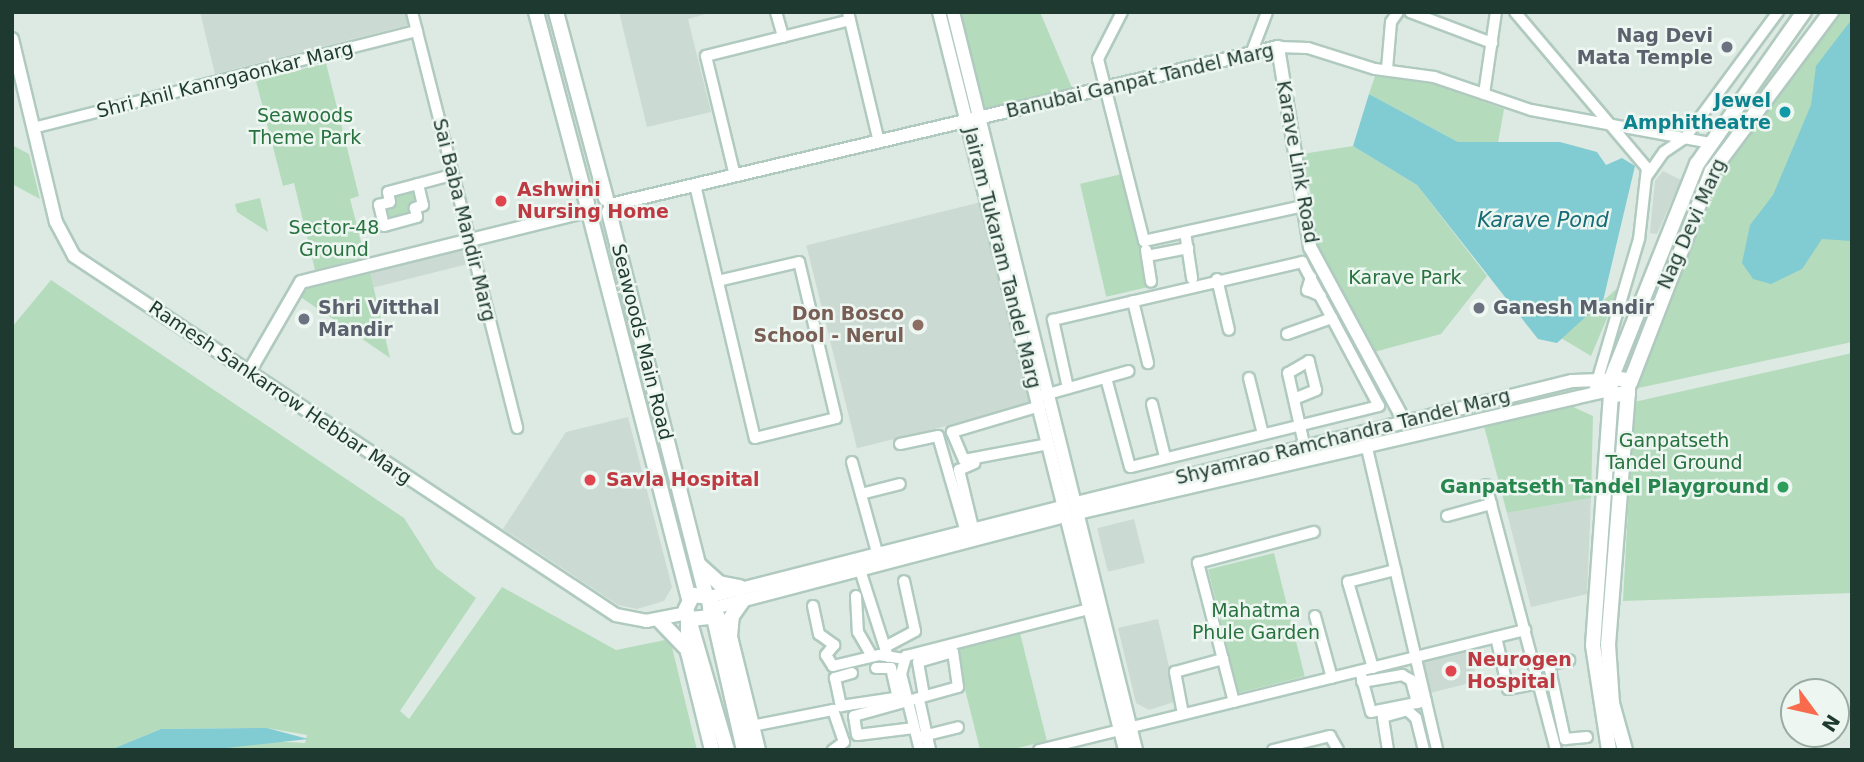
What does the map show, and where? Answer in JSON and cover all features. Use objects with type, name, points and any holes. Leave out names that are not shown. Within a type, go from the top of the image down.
[{"type":"main road","name":"Seawoods Main Road","points":[[536,12],[690,598]]},
{"type":"main road","name":"Seawoods Main Road","points":[[556,12],[608,205],[698,564],[711,605]]},
{"type":"main road","name":"Nag Devi Marg","points":[[1609,750],[1593,645],[1606,385],[1654,264],[1710,143],[1804,12]]},
{"type":"main road","name":"Nag Devi Marg","points":[[1625,750],[1608,645],[1629,388],[1712,172],[1831,12]]},
{"type":"main road","points":[[595,196],[608,205],[602,219],[588,210],[595,196]]},
{"type":"main road","points":[[1606,385],[1629,388]]},
{"type":"main road","points":[[698,564],[719,583],[741,594],[732,616],[731,641]]},
{"type":"main road","points":[[688,652],[690,598],[711,605],[731,641],[758,750]]},
{"type":"main road","points":[[689,616],[704,621],[711,605]]},
{"type":"main road","points":[[711,605],[744,750]]},
{"type":"main road","points":[[689,616],[727,750]]},
{"type":"main road","points":[[659,620],[676,630],[688,652],[712,750]]},
{"type":"street","name":"Sai Baba Mandir Marg","points":[[412,12],[517,428]]},
{"type":"street","points":[[776,12],[783,37]]},
{"type":"street","name":"Jairam Tukaram Tandel Marg","points":[[940,12],[972,120],[1125,729],[1136,750]]},
{"type":"street","name":"Jairam Tukaram Tandel Marg","points":[[953,12],[972,120]]},
{"type":"street","points":[[1122,12],[1098,55],[1144,241],[1150,282]]},
{"type":"street","points":[[1251,54],[1267,12]]},
{"type":"street","points":[[1387,69],[1391,22],[1398,12]]},
{"type":"street","points":[[1410,12],[1492,43]]},
{"type":"street","points":[[1484,94],[1496,12]]},
{"type":"street","points":[[1516,12],[1611,125],[1641,155],[1647,176]]},
{"type":"street","points":[[1606,385],[1647,176],[1664,152],[1685,138],[1778,12]]},
{"type":"street","points":[[735,176],[706,56],[783,37],[849,16],[879,142]]},
{"type":"street","name":"Shri Anil Kanngaonkar Marg","points":[[33,128],[417,31]]},
{"type":"street","name":"Ramesh Sankarrow Hebbar Marg","points":[[12,39],[16,70],[56,222],[74,256],[616,615],[659,620],[689,616]]},
{"type":"street","name":"Banubai Ganpat Tandel Marg","points":[[608,205],[1278,47],[1308,48],[1611,125],[1710,143]]},
{"type":"street","name":"Karave Link Road","points":[[1278,47],[1310,247],[1404,421]]},
{"type":"street","points":[[418,184],[423,205],[415,208],[417,217],[384,226],[379,205],[390,202],[388,192],[418,184],[453,175]]},
{"type":"street","points":[[695,185],[755,438],[836,418],[799,262],[718,281]]},
{"type":"street","points":[[1144,241],[1303,206]]},
{"type":"street","points":[[249,372],[301,282],[588,210]]},
{"type":"street","points":[[1185,232],[1192,278]]},
{"type":"street","points":[[1147,256],[1188,248]]},
{"type":"street","points":[[1068,388],[1051,321],[1217,279],[1302,262],[1380,406],[1128,465],[1106,378]]},
{"type":"street","points":[[1217,279],[1229,330]]},
{"type":"street","points":[[1133,301],[1148,363]]},
{"type":"street","points":[[1287,334],[1332,318]]},
{"type":"street","points":[[1049,445],[964,460],[951,432],[1068,388],[1129,371]]},
{"type":"street","points":[[1249,378],[1263,434]]},
{"type":"street","name":"Shyamrao Ramchandra Tandel Marg","points":[[741,594],[860,570],[1304,445],[1404,421],[1606,385]]},
{"type":"street","name":"Shyamrao Ramchandra Tandel Marg","points":[[711,605],[877,552],[969,528],[1070,510],[1307,459],[1606,385]]},
{"type":"street","name":"Jairam Tukaram Tandel Marg","points":[[1042,399],[1049,445],[1070,510]]},
{"type":"street","points":[[1294,399],[1307,459]]},
{"type":"street","points":[[1152,404],[1165,457]]},
{"type":"street","points":[[1363,431],[1416,657],[1421,702]]},
{"type":"street","points":[[900,444],[938,436],[969,528]]},
{"type":"street","points":[[969,528],[961,467],[1049,445]]},
{"type":"street","points":[[852,462],[877,552]]},
{"type":"street","points":[[861,494],[900,484]]},
{"type":"street","points":[[1486,485],[1539,683],[1559,744]]},
{"type":"street","points":[[1447,516],[1491,504]]},
{"type":"street","points":[[1234,702],[1198,563],[1314,532]]},
{"type":"street","points":[[860,570],[886,652]]},
{"type":"street","points":[[1373,668],[1348,582],[1395,570]]},
{"type":"street","points":[[813,606],[819,634],[834,645],[828,662],[838,667],[886,652],[914,635],[904,581]]},
{"type":"street","points":[[856,596],[858,632],[872,656]]},
{"type":"street","points":[[886,652],[904,659],[1095,608]]},
{"type":"street","points":[[1315,616],[1332,678]]},
{"type":"street","points":[[1361,676],[1373,668],[1525,630]]},
{"type":"street","points":[[1496,637],[1508,689],[1539,683]]},
{"type":"street","points":[[952,647],[960,684],[856,714],[856,732],[919,733],[958,727]]},
{"type":"street","points":[[911,700],[918,662],[952,647]]},
{"type":"street","points":[[1487,652],[1499,649]]},
{"type":"street","points":[[904,659],[920,750]]},
{"type":"street","points":[[1183,714],[1175,672],[1223,659]]},
{"type":"street","points":[[1535,668],[1569,660]]},
{"type":"street","points":[[1549,665],[1559,744]]},
{"type":"street","points":[[876,668],[891,668],[911,700]]},
{"type":"street","points":[[852,673],[835,678],[841,706],[962,692]]},
{"type":"street","points":[[1040,750],[1078,745],[1125,729],[1332,678],[1402,675],[1411,680],[1437,750]]},
{"type":"street","points":[[1361,676],[1371,712],[1421,702]]},
{"type":"street","points":[[752,726],[833,710],[844,742],[833,750]]},
{"type":"street","points":[[1388,750],[1383,717],[1407,710],[1416,718],[1424,750]]},
{"type":"street","name":"Jairam Tukaram Tandel Marg","points":[[1125,729],[1125,750]]},
{"type":"street","points":[[919,733],[930,750]]},
{"type":"street","points":[[1273,750],[1330,736],[1338,750]]},
{"type":"street","points":[[1559,744],[1587,737]]},
{"type":"shaded area","points":[[200,12],[405,12],[408,25],[215,74]]},
{"type":"shaded area","points":[[619,12],[713,12],[688,19],[711,112],[647,127]]},
{"type":"shaded area","points":[[1663,171],[1681,180],[1657,234],[1650,233],[1655,181]]},
{"type":"shaded area","name":"Don Bosco School - Nerul","points":[[981,202],[1032,405],[857,448],[806,246]]},
{"type":"shaded area","points":[[462,249],[466,265],[374,288],[370,272]]},
{"type":"shaded area","name":"Savla Hospital","points":[[628,417],[672,587],[664,601],[637,609],[618,605],[503,529],[566,432]]},
{"type":"shaded area","points":[[1591,498],[1587,594],[1531,607],[1507,513]]},
{"type":"shaded area","points":[[1134,519],[1145,563],[1108,572],[1097,528]]},
{"type":"shaded area","points":[[1158,619],[1177,701],[1149,710],[1136,703],[1118,628]]},
{"type":"shaded area","name":"Neurogen Hospital","points":[[1470,650],[1478,681],[1431,693],[1423,662]]},
{"type":"green space","points":[[956,12],[1040,12],[1073,90],[982,111]]},
{"type":"green space","points":[[1840,12],[1852,12],[1852,342],[1634,389],[1720,174]]},
{"type":"green space","name":"Seawoods Theme Park","points":[[326,63],[359,196],[350,199],[365,257],[315,270],[294,183],[283,186],[256,81]]},
{"type":"green space","points":[[1375,76],[1431,83],[1504,109],[1498,143],[1458,142],[1369,94]]},
{"type":"green space","points":[[12,145],[29,154],[40,199],[12,184]]},
{"type":"green space","name":"Karave Park","points":[[1353,146],[1417,185],[1487,276],[1441,334],[1374,352],[1317,247],[1302,154]]},
{"type":"green space","points":[[1122,174],[1148,287],[1106,297],[1080,184]]},
{"type":"green space","points":[[418,184],[417,217],[384,226],[379,205],[390,202],[388,192]]},
{"type":"green space","points":[[260,198],[268,232],[237,212],[235,204]]},
{"type":"green space","points":[[370,272],[390,358],[299,296],[310,287]]},
{"type":"green space","points":[[51,280],[404,518],[436,568],[476,598],[400,711],[409,719],[502,587],[616,650],[670,639],[697,750],[208,750],[267,741],[305,743],[307,735],[267,728],[161,729],[110,750],[12,750],[12,327]]},
{"type":"green space","points":[[1621,285],[1591,356],[1561,338]]},
{"type":"green space","name":"Ganpatseth Tandel Playground","points":[[1852,353],[1852,593],[1623,601],[1634,402]]},
{"type":"green space","points":[[1569,405],[1593,416],[1591,498],[1507,513],[1484,426]]},
{"type":"green space","name":"Mahatma Phule Garden","points":[[1274,553],[1305,676],[1239,693],[1208,569]]},
{"type":"green space","points":[[1020,633],[1047,741],[1010,750],[980,750],[955,649]]},
{"type":"water","points":[[1852,19],[1852,241],[1822,239],[1802,269],[1771,284],[1753,279],[1742,263],[1750,225],[1773,195],[1811,105],[1816,66]]},
{"type":"water","name":"Karave Pond","points":[[1369,94],[1458,142],[1560,142],[1597,152],[1606,165],[1622,158],[1635,166],[1603,301],[1557,343],[1538,339],[1417,185],[1353,146]]},
{"type":"water","points":[[267,728],[308,739],[208,750],[110,750],[161,729]]},
{"type":"place","name":"Nag Devi Mata Temple","points":[[1727,47]]},
{"type":"place","name":"Jewel Amphitheatre","points":[[1785,112]]},
{"type":"place","name":"Ashwini Nursing Home","points":[[501,201]]},
{"type":"place","name":"Ganesh Mandir","points":[[1479,308]]},
{"type":"place","name":"Shri Vitthal Mandir","points":[[304,319]]},
{"type":"place","name":"Don Bosco School - Nerul","points":[[918,325]]},
{"type":"place","name":"Savla Hospital","points":[[590,480]]},
{"type":"place","name":"Ganpatseth Tandel Playground","points":[[1783,487]]},
{"type":"place","name":"Neurogen Hospital","points":[[1451,671]]},
{"type":"park label","name":"Sector-48 Ground","points":[[334,239]]},
{"type":"park label","name":"Ganpatseth Tandel Ground","points":[[1674,452]]}]
